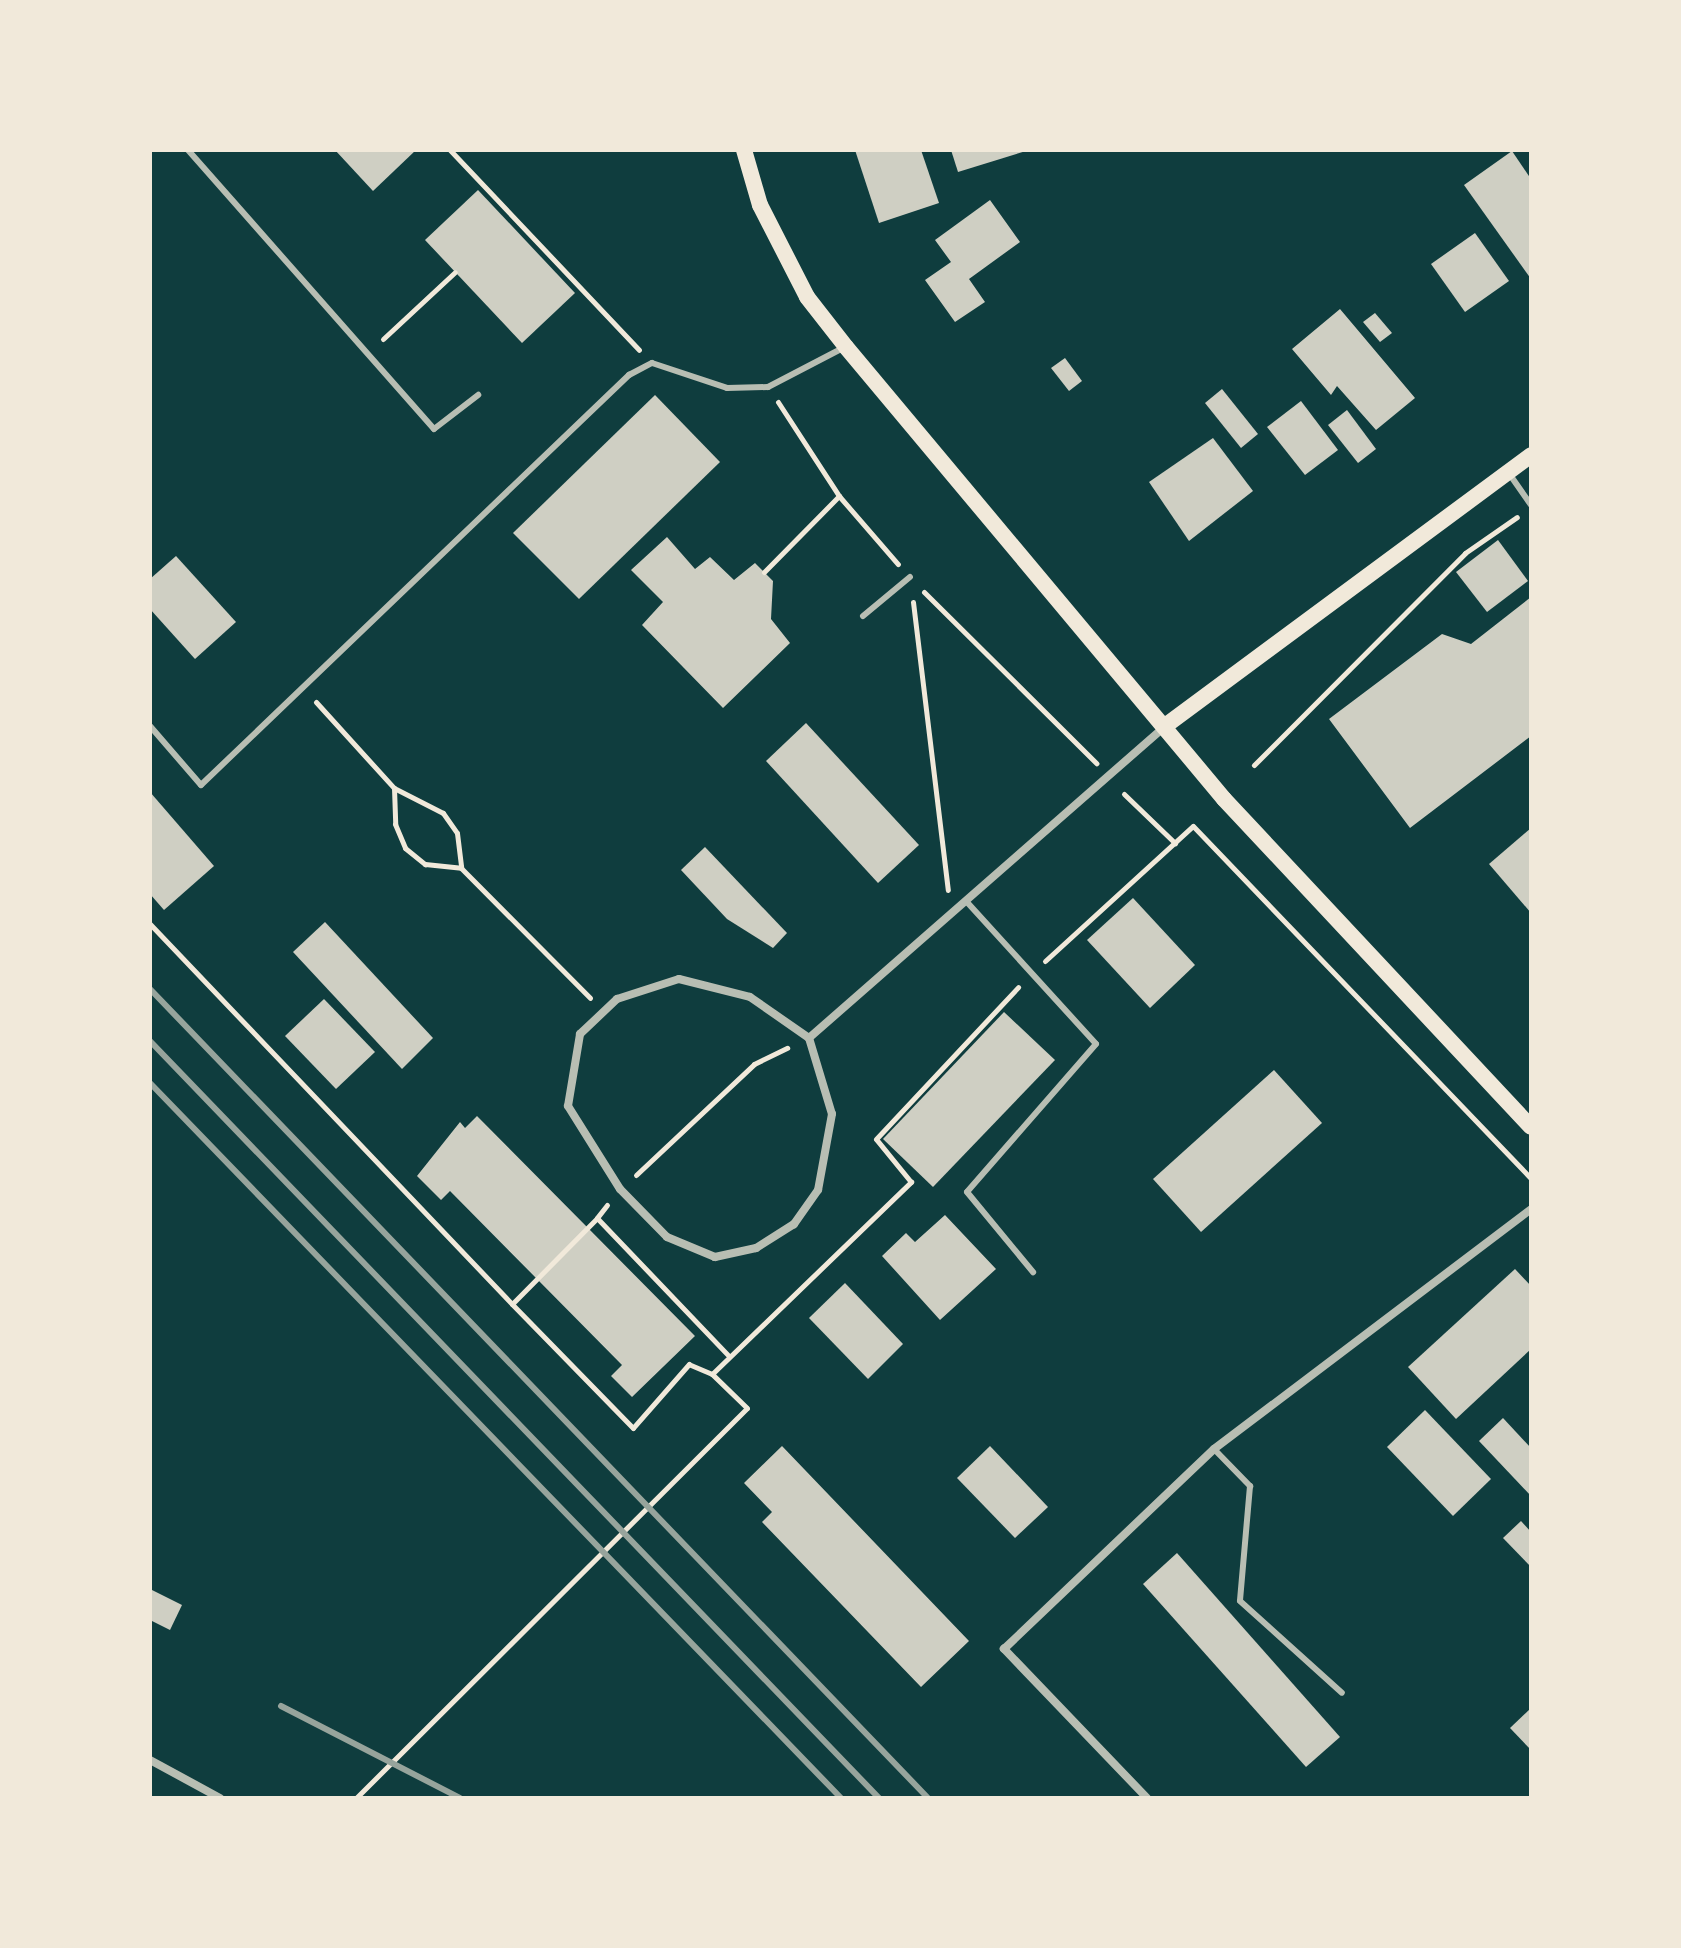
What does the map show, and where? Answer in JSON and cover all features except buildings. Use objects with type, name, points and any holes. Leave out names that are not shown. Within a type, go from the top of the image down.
[{"type":"main road","points":[[744,150],[760,205],[807,297],[846,347],[1224,799],[1531,1127]]},
{"type":"main road","points":[[1165,726],[1531,455]]},
{"type":"street","points":[[809,1038],[1165,726]]},
{"type":"street","points":[[679,979],[750,997],[809,1038],[832,1114],[818,1190],[794,1224],[756,1248],[715,1257],[667,1237],[620,1189],[568,1106],[580,1034],[603,1011],[644,987],[679,979]]},
{"type":"street","points":[[1147,1798],[1004,1649],[1214,1449],[1531,1209]]},
{"type":"street","points":[[150,1760],[220,1798]]},
{"type":"street","points":[[199,1798],[207,1790]]},
{"type":"lane","points":[[188,150],[370,351],[434,429],[478,395]]},
{"type":"lane","points":[[150,726],[201,785],[629,375],[652,363],[727,388],[768,387],[846,347]]},
{"type":"lane","points":[[1508,472],[1531,506]]},
{"type":"lane","points":[[863,616],[910,577]]},
{"type":"lane","points":[[966,901],[1096,1044],[967,1192],[1033,1272]]},
{"type":"lane","points":[[1214,1449],[1250,1486],[1240,1601],[1342,1693]]},
{"type":"path","points":[[450,150],[652,363]]},
{"type":"path","points":[[370,351],[455,272]]},
{"type":"path","points":[[764,572],[839,496]]},
{"type":"path","points":[[1254,765],[1465,553],[1531,506]]},
{"type":"path","points":[[910,577],[949,892]]},
{"type":"path","points":[[302,687],[394,788],[443,813],[457,833],[461,868],[603,1011]]},
{"type":"path","points":[[394,788],[395,824],[405,848],[425,864],[461,868]]},
{"type":"path","points":[[1124,794],[1175,843]]},
{"type":"path","points":[[712,1374],[728,1355],[911,1182],[876,1139],[1031,974],[1193,826],[1531,1179]]},
{"type":"path","points":[[150,924],[633,1428],[689,1364],[712,1374],[747,1408],[356,1798]]},
{"type":"path","points":[[512,1304],[597,1218],[620,1189],[754,1064],[809,1038]]},
{"type":"path","points":[[597,1218],[728,1355]]},
{"type":"railway","points":[[150,989],[928,1798]]},
{"type":"railway","points":[[150,1041],[879,1798]]},
{"type":"railway","points":[[150,1083],[841,1798]]},
{"type":"railway","points":[[281,1706],[460,1798]]}]
